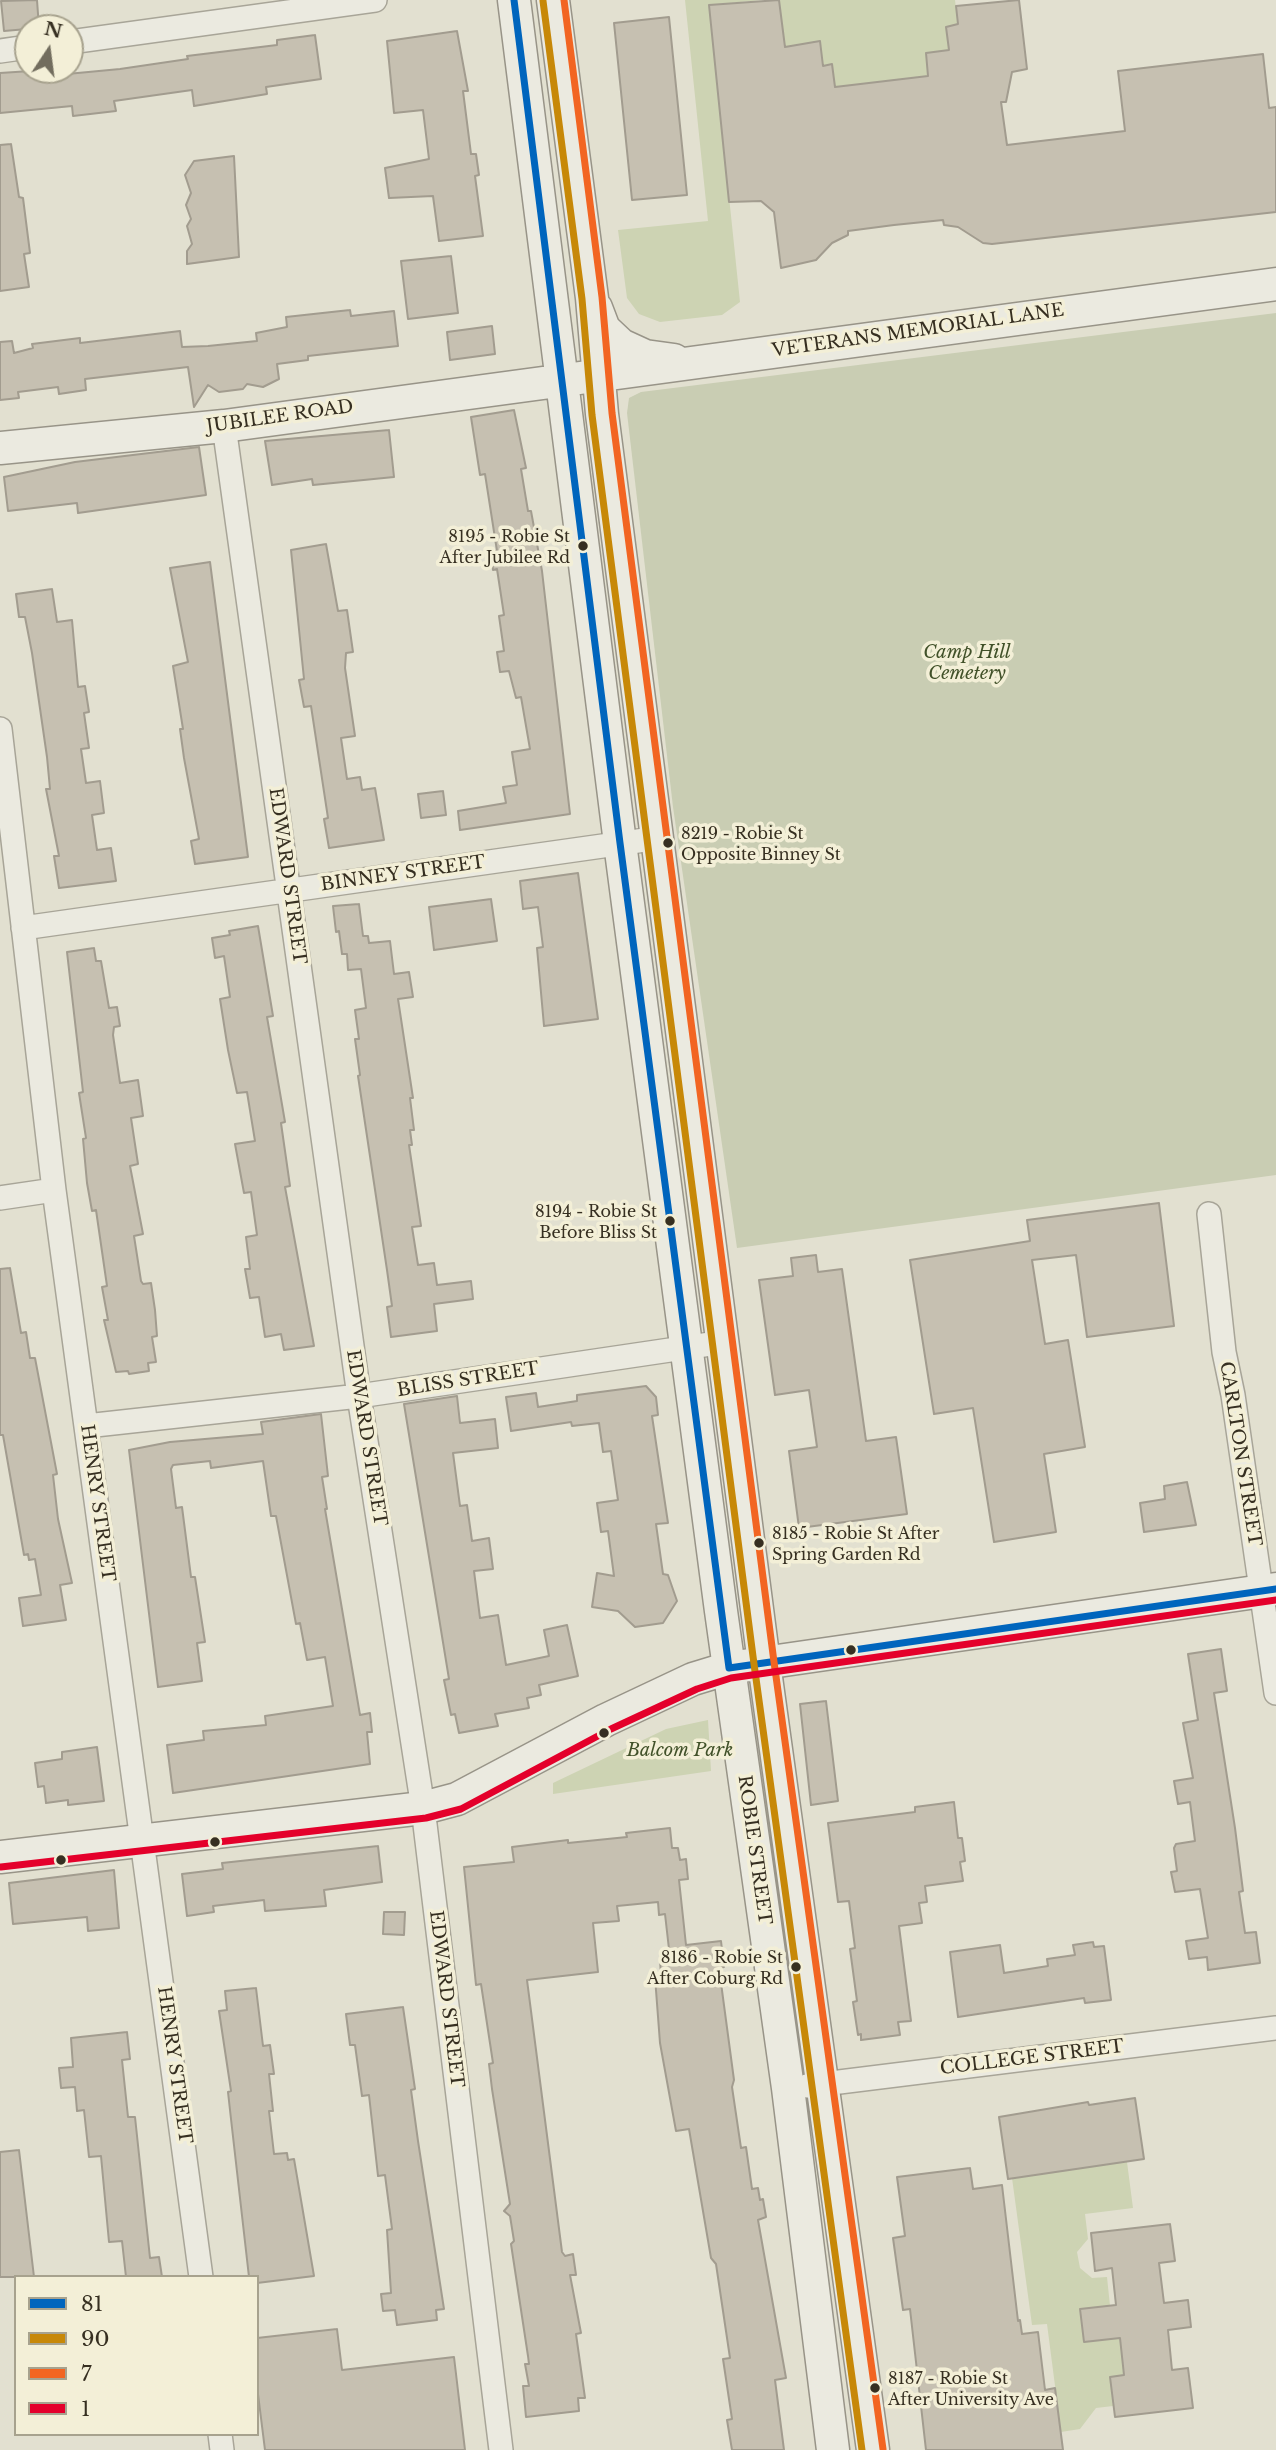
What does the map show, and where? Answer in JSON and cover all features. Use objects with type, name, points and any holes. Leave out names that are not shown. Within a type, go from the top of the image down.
[{"type":"main road","name":"ROBIE STREET","points":[[514,0],[685,1347],[788,2088],[833,2450]]},
{"type":"main road","name":"ROBIE STREET","points":[[553,0],[764,1663],[825,2084],[873,2450]]},
{"type":"main road","name":"VETERANS MEMORIAL LANE","points":[[560,379],[700,363],[1276,284]]},
{"type":"main road","points":[[592,298],[604,329],[621,345],[645,356],[700,363]]},
{"type":"main road","name":"JUBILEE ROAD","points":[[0,448],[223,426],[560,379]]},
{"type":"main road","points":[[0,1857],[422,1808],[457,1800],[606,1720],[693,1679],[729,1668],[1269,1590]]},
{"type":"street","points":[[84,40],[375,0]]},
{"type":"street","name":"EDWARD STREET","points":[[223,426],[359,1396],[422,1808],[501,2450]]},
{"type":"street","name":"HENRY STREET","points":[[0,729],[54,1190],[201,2275]]},
{"type":"street","name":"BINNEY STREET","points":[[23,928],[659,838]]},
{"type":"street","points":[[0,1198],[54,1190]]},
{"type":"street","name":"CARLTON STREET","points":[[1209,1214],[1224,1352],[1269,1590],[1276,1693]]},
{"type":"street","name":"BLISS STREET","points":[[86,1426],[359,1396],[724,1342]]},
{"type":"street","name":"COLLEGE STREET","points":[[788,2088],[1276,2028]]},
{"type":"green space","points":[[685,0],[762,0],[709,5],[740,302],[722,315],[660,322],[639,314],[627,298],[618,230],[708,221]]},
{"type":"green space","points":[[779,0],[955,0],[958,24],[947,27],[949,50],[928,76],[835,87],[823,66],[819,41],[785,47]]},
{"type":"green space","name":"Camp Hill Cemetery","points":[[1276,313],[1276,1175],[737,1248],[673,807],[627,413],[629,398],[641,392]]},
{"type":"green space","name":"Balcom Park","points":[[708,1720],[711,1771],[553,1794],[553,1783],[666,1729]]},
{"type":"green space","points":[[1127,2162],[1133,2208],[1085,2214],[1088,2239],[1077,2252],[1080,2268],[1092,2278],[1107,2277],[1110,2306],[1084,2342],[1120,2338],[1124,2375],[1110,2377],[1113,2406],[1096,2408],[1080,2429],[1061,2432],[1047,2324],[1032,2325],[1012,2178]]},
{"type":"building","points":[[37,0],[38,14],[14,14],[14,30],[4,31],[1,1]]},
{"type":"building","points":[[779,0],[785,47],[820,41],[823,66],[832,64],[835,87],[928,76],[926,53],[949,50],[946,27],[958,24],[956,6],[1019,0],[1027,69],[1012,72],[1006,102],[1001,102],[1007,145],[1125,131],[1118,71],[1263,54],[1269,108],[1276,107],[1276,212],[992,244],[983,243],[958,227],[944,225],[943,220],[894,225],[848,231],[848,235],[832,243],[816,260],[781,268],[774,212],[761,201],[729,202],[709,5]]},
{"type":"building","points":[[669,17],[687,195],[632,200],[614,23]]},
{"type":"building","points":[[457,31],[468,91],[463,91],[471,154],[476,154],[479,175],[475,176],[483,236],[439,241],[433,196],[389,198],[385,168],[429,159],[423,110],[394,113],[387,41]]},
{"type":"building","points":[[315,35],[321,79],[266,87],[267,94],[194,106],[192,90],[114,101],[116,111],[73,116],[72,106],[0,113],[0,73],[14,72],[14,84],[84,84],[84,72],[277,45],[277,40]]},
{"type":"building","points":[[11,144],[19,197],[23,198],[30,253],[24,254],[29,287],[0,291],[0,145]]},
{"type":"building","points":[[234,156],[239,257],[187,264],[187,251],[192,244],[187,226],[191,219],[186,205],[191,193],[185,175],[194,161]]},
{"type":"building","points":[[451,256],[458,313],[408,319],[401,261]]},
{"type":"building","points":[[350,310],[351,316],[394,311],[398,346],[308,356],[308,360],[277,364],[279,379],[263,387],[247,384],[243,389],[219,392],[208,385],[194,407],[188,367],[85,379],[86,390],[59,394],[58,387],[18,392],[19,398],[0,400],[0,342],[12,341],[14,353],[33,348],[32,344],[80,338],[80,343],[180,331],[182,347],[208,346],[257,341],[256,333],[287,327],[286,317]]},
{"type":"building","points":[[492,326],[495,354],[450,360],[447,332]]},
{"type":"building","points":[[514,410],[526,468],[521,469],[528,511],[531,511],[542,571],[570,814],[460,830],[458,811],[506,803],[503,787],[517,785],[512,752],[530,749],[521,697],[516,698],[509,671],[500,672],[497,652],[504,651],[499,616],[504,615],[497,569],[493,570],[491,552],[497,551],[485,474],[480,475],[471,417]]},
{"type":"building","points":[[389,430],[394,477],[313,485],[312,479],[272,485],[265,441]]},
{"type":"building","points":[[199,447],[206,495],[78,513],[77,503],[8,511],[4,477],[75,462]]},
{"type":"building","points":[[326,544],[338,611],[347,610],[353,652],[346,653],[345,668],[355,736],[341,738],[347,779],[360,777],[362,790],[375,788],[384,840],[329,848],[324,819],[328,818],[311,706],[304,707],[299,680],[304,679],[291,550]]},
{"type":"building","points":[[210,562],[248,857],[195,864],[191,841],[199,839],[184,758],[180,729],[183,729],[173,666],[188,662],[170,568]]},
{"type":"building","points":[[52,589],[57,622],[72,620],[78,687],[85,686],[89,712],[84,713],[89,748],[81,749],[86,783],[100,781],[104,813],[92,815],[97,850],[111,848],[116,881],[59,888],[54,856],[59,856],[46,789],[50,789],[47,757],[32,653],[25,617],[19,617],[16,594]]},
{"type":"building","points":[[443,791],[446,815],[421,818],[418,794]]},
{"type":"building","points":[[578,873],[598,1019],[544,1026],[537,948],[543,947],[538,907],[523,909],[520,881]]},
{"type":"building","points":[[491,899],[497,941],[434,950],[429,907]]},
{"type":"building","points":[[359,904],[363,936],[368,936],[369,943],[390,941],[394,974],[409,972],[413,997],[398,999],[413,1098],[410,1098],[414,1130],[410,1130],[412,1145],[409,1145],[421,1226],[412,1227],[418,1265],[434,1263],[437,1285],[471,1281],[473,1299],[434,1304],[437,1331],[391,1337],[387,1307],[392,1306],[358,1076],[355,1039],[359,1039],[355,1010],[366,1008],[361,969],[348,970],[347,954],[342,954],[339,931],[336,932],[333,906]]},
{"type":"building","points":[[258,926],[273,1016],[267,1017],[285,1122],[281,1123],[290,1186],[285,1187],[314,1346],[284,1350],[281,1334],[265,1337],[259,1297],[250,1298],[245,1269],[250,1269],[246,1237],[257,1235],[251,1192],[244,1193],[235,1144],[255,1141],[247,1092],[237,1093],[228,1050],[220,999],[230,997],[224,956],[215,958],[212,938],[230,935],[229,931]]},
{"type":"building","points":[[94,948],[96,961],[101,961],[109,1008],[117,1007],[120,1026],[114,1027],[113,1035],[120,1083],[138,1080],[143,1116],[131,1118],[138,1164],[130,1166],[143,1234],[134,1236],[141,1281],[143,1284],[151,1283],[155,1310],[157,1336],[152,1337],[156,1362],[148,1363],[149,1371],[129,1374],[128,1371],[116,1372],[104,1320],[108,1320],[102,1287],[107,1286],[96,1210],[92,1211],[87,1183],[83,1139],[86,1138],[79,1093],[83,1092],[67,952]]},
{"type":"building","points":[[1159,1203],[1174,1326],[1087,1337],[1076,1255],[1032,1260],[1045,1344],[1068,1340],[1085,1447],[1044,1454],[1056,1532],[994,1542],[973,1408],[934,1414],[910,1260],[1030,1241],[1027,1220]]},
{"type":"building","points":[[816,1255],[818,1272],[842,1269],[866,1441],[896,1437],[907,1514],[799,1528],[789,1451],[817,1447],[809,1390],[775,1395],[759,1280],[793,1276],[791,1258]]},
{"type":"building","points":[[10,1268],[21,1333],[26,1332],[30,1358],[35,1358],[57,1474],[53,1475],[58,1519],[72,1583],[60,1585],[66,1620],[23,1626],[19,1598],[41,1595],[35,1559],[29,1560],[28,1554],[24,1555],[3,1435],[0,1435],[0,1269]]},
{"type":"building","points":[[646,1386],[656,1397],[658,1415],[652,1416],[668,1523],[656,1524],[663,1574],[668,1575],[677,1601],[663,1623],[635,1627],[618,1611],[592,1607],[597,1573],[614,1576],[608,1531],[601,1532],[597,1503],[618,1500],[611,1451],[603,1452],[599,1423],[572,1426],[571,1422],[511,1431],[506,1397],[536,1393],[538,1407],[577,1401],[577,1395]]},
{"type":"building","points":[[457,1396],[460,1423],[495,1419],[498,1448],[453,1453],[460,1506],[467,1505],[472,1541],[489,1538],[493,1569],[474,1571],[480,1618],[498,1615],[506,1665],[549,1656],[544,1630],[567,1625],[578,1676],[539,1685],[541,1695],[527,1698],[529,1708],[495,1714],[498,1726],[459,1733],[455,1714],[451,1715],[444,1680],[449,1679],[404,1404]]},
{"type":"building","points":[[321,1414],[328,1476],[322,1477],[325,1509],[360,1715],[370,1713],[372,1732],[367,1732],[370,1764],[173,1793],[167,1745],[204,1740],[203,1731],[266,1725],[265,1716],[333,1706],[325,1657],[307,1660],[300,1623],[296,1624],[276,1516],[271,1516],[263,1461],[211,1468],[210,1461],[173,1465],[171,1469],[176,1508],[182,1507],[191,1577],[195,1577],[205,1642],[197,1643],[202,1681],[158,1687],[129,1450],[170,1442],[263,1434],[261,1422]]},
{"type":"building","points":[[1187,1482],[1196,1525],[1144,1532],[1140,1503],[1165,1499],[1164,1486]]},
{"type":"building","points":[[1221,1649],[1227,1691],[1214,1693],[1235,1828],[1245,1933],[1256,1932],[1260,1963],[1208,1970],[1207,1957],[1189,1959],[1186,1941],[1208,1938],[1200,1889],[1175,1892],[1171,1872],[1177,1871],[1174,1848],[1176,1844],[1195,1841],[1190,1802],[1178,1804],[1174,1781],[1193,1778],[1183,1723],[1198,1720],[1188,1654]]},
{"type":"building","points":[[826,1701],[838,1801],[811,1805],[800,1704]]},
{"type":"building","points":[[97,1747],[104,1801],[68,1805],[68,1800],[46,1803],[44,1786],[38,1787],[35,1763],[62,1759],[62,1752]]},
{"type":"building","points":[[954,1802],[958,1838],[962,1838],[965,1861],[960,1862],[963,1881],[925,1886],[927,1902],[919,1903],[922,1923],[899,1926],[911,2021],[898,2022],[900,2035],[861,2040],[853,2002],[857,2001],[850,1949],[855,1948],[849,1901],[838,1902],[828,1823],[915,1812],[915,1807]]},
{"type":"building","points":[[670,1828],[672,1848],[678,1848],[680,1860],[686,1859],[688,1879],[679,1880],[686,1945],[721,1941],[724,1967],[719,1968],[741,2148],[746,2147],[752,2189],[758,2188],[760,2200],[763,2199],[766,2217],[758,2220],[786,2378],[775,2380],[784,2450],[732,2450],[727,2420],[732,2419],[723,2359],[730,2358],[716,2264],[711,2258],[689,2129],[676,2131],[660,2043],[655,1977],[661,1977],[660,1959],[670,1958],[665,1914],[659,1915],[658,1902],[617,1906],[619,1921],[593,1923],[598,1972],[527,1980],[562,2252],[565,2256],[573,2254],[576,2275],[570,2275],[581,2333],[576,2334],[585,2398],[578,2398],[579,2411],[526,2417],[523,2386],[529,2386],[525,2364],[529,2364],[511,2244],[514,2241],[510,2216],[504,2211],[510,2204],[492,2089],[489,2064],[493,2063],[481,1984],[476,1985],[464,1867],[514,1862],[512,1847],[568,1840],[568,1843],[627,1837],[626,1833]]},
{"type":"building","points":[[378,1846],[382,1882],[324,1890],[326,1906],[265,1911],[264,1900],[213,1906],[214,1912],[187,1916],[182,1874],[223,1869],[222,1863]]},
{"type":"building","points":[[114,1870],[119,1928],[88,1931],[87,1917],[13,1924],[9,1883]]},
{"type":"building","points":[[384,1912],[405,1912],[404,1935],[383,1934]]},
{"type":"building","points":[[1093,1942],[1094,1947],[1104,1946],[1111,2000],[1085,2003],[1084,1998],[958,2017],[950,1952],[1000,1945],[1004,1973],[1048,1966],[1047,1959],[1075,1955],[1073,1945]]},
{"type":"building","points":[[256,1988],[263,2046],[270,2045],[274,2074],[269,2074],[273,2111],[269,2111],[274,2154],[287,2153],[288,2160],[294,2159],[314,2276],[259,2283],[259,2275],[249,2275],[228,2092],[231,2091],[219,2011],[227,2010],[225,1991]]},
{"type":"building","points":[[403,2007],[415,2089],[411,2090],[444,2309],[436,2310],[437,2320],[397,2325],[395,2310],[383,2311],[381,2294],[391,2293],[387,2230],[392,2229],[385,2175],[378,2176],[369,2095],[362,2096],[355,2045],[350,2045],[346,2014]]},
{"type":"building","points":[[127,2032],[130,2059],[122,2060],[128,2117],[135,2117],[150,2258],[159,2257],[162,2275],[126,2275],[122,2241],[109,2242],[101,2156],[89,2157],[84,2110],[77,2111],[75,2087],[61,2088],[59,2068],[73,2067],[71,2038]]},
{"type":"building","points":[[1135,2098],[1144,2159],[1008,2179],[999,2117],[1088,2102],[1089,2105]]},
{"type":"building","points":[[19,2150],[34,2275],[0,2277],[0,2152]]},
{"type":"building","points":[[970,2168],[973,2189],[1002,2185],[1018,2321],[1020,2320],[1022,2334],[1038,2332],[1045,2390],[1055,2388],[1063,2450],[926,2450],[910,2309],[903,2310],[893,2238],[905,2236],[897,2177]]},
{"type":"building","points":[[1170,2224],[1175,2261],[1159,2263],[1164,2303],[1188,2300],[1191,2327],[1168,2330],[1172,2370],[1188,2368],[1193,2408],[1115,2417],[1110,2377],[1124,2375],[1120,2338],[1084,2342],[1080,2309],[1116,2305],[1112,2268],[1095,2271],[1091,2233]]},
{"type":"building","points":[[337,2329],[342,2370],[454,2357],[465,2450],[265,2450],[259,2402],[259,2338]]},
{"type":"transit line","name":"81","points":[[514,0],[620,843],[729,1668]]},
{"type":"transit line","name":"7","points":[[564,0],[602,297],[612,413],[774,1662],[883,2449]]},
{"type":"transit line","name":"90","points":[[543,1],[582,299],[592,415],[754,1664],[862,2450]]},
{"type":"transit line","name":"81","points":[[729,1668],[1276,1589]]},
{"type":"transit line","name":"1","points":[[1,1867],[426,1818],[461,1809],[611,1729],[697,1689],[731,1678],[1276,1600]]},
{"type":"place","name":"8195 - Robie St After Jubilee Rd","points":[[583,546]]},
{"type":"place","name":"8219 - Robie St Opposite Binney St","points":[[668,843]]},
{"type":"place","name":"8194 - Robie St Before Bliss St","points":[[670,1221]]},
{"type":"place","name":"8185 - Robie St After Spring Garden Rd","points":[[759,1543]]},
{"type":"place","name":"8186 - Robie St After Coburg Rd","points":[[796,1967]]},
{"type":"place","name":"8187 - Robie St After University Ave","points":[[875,2388]]}]
